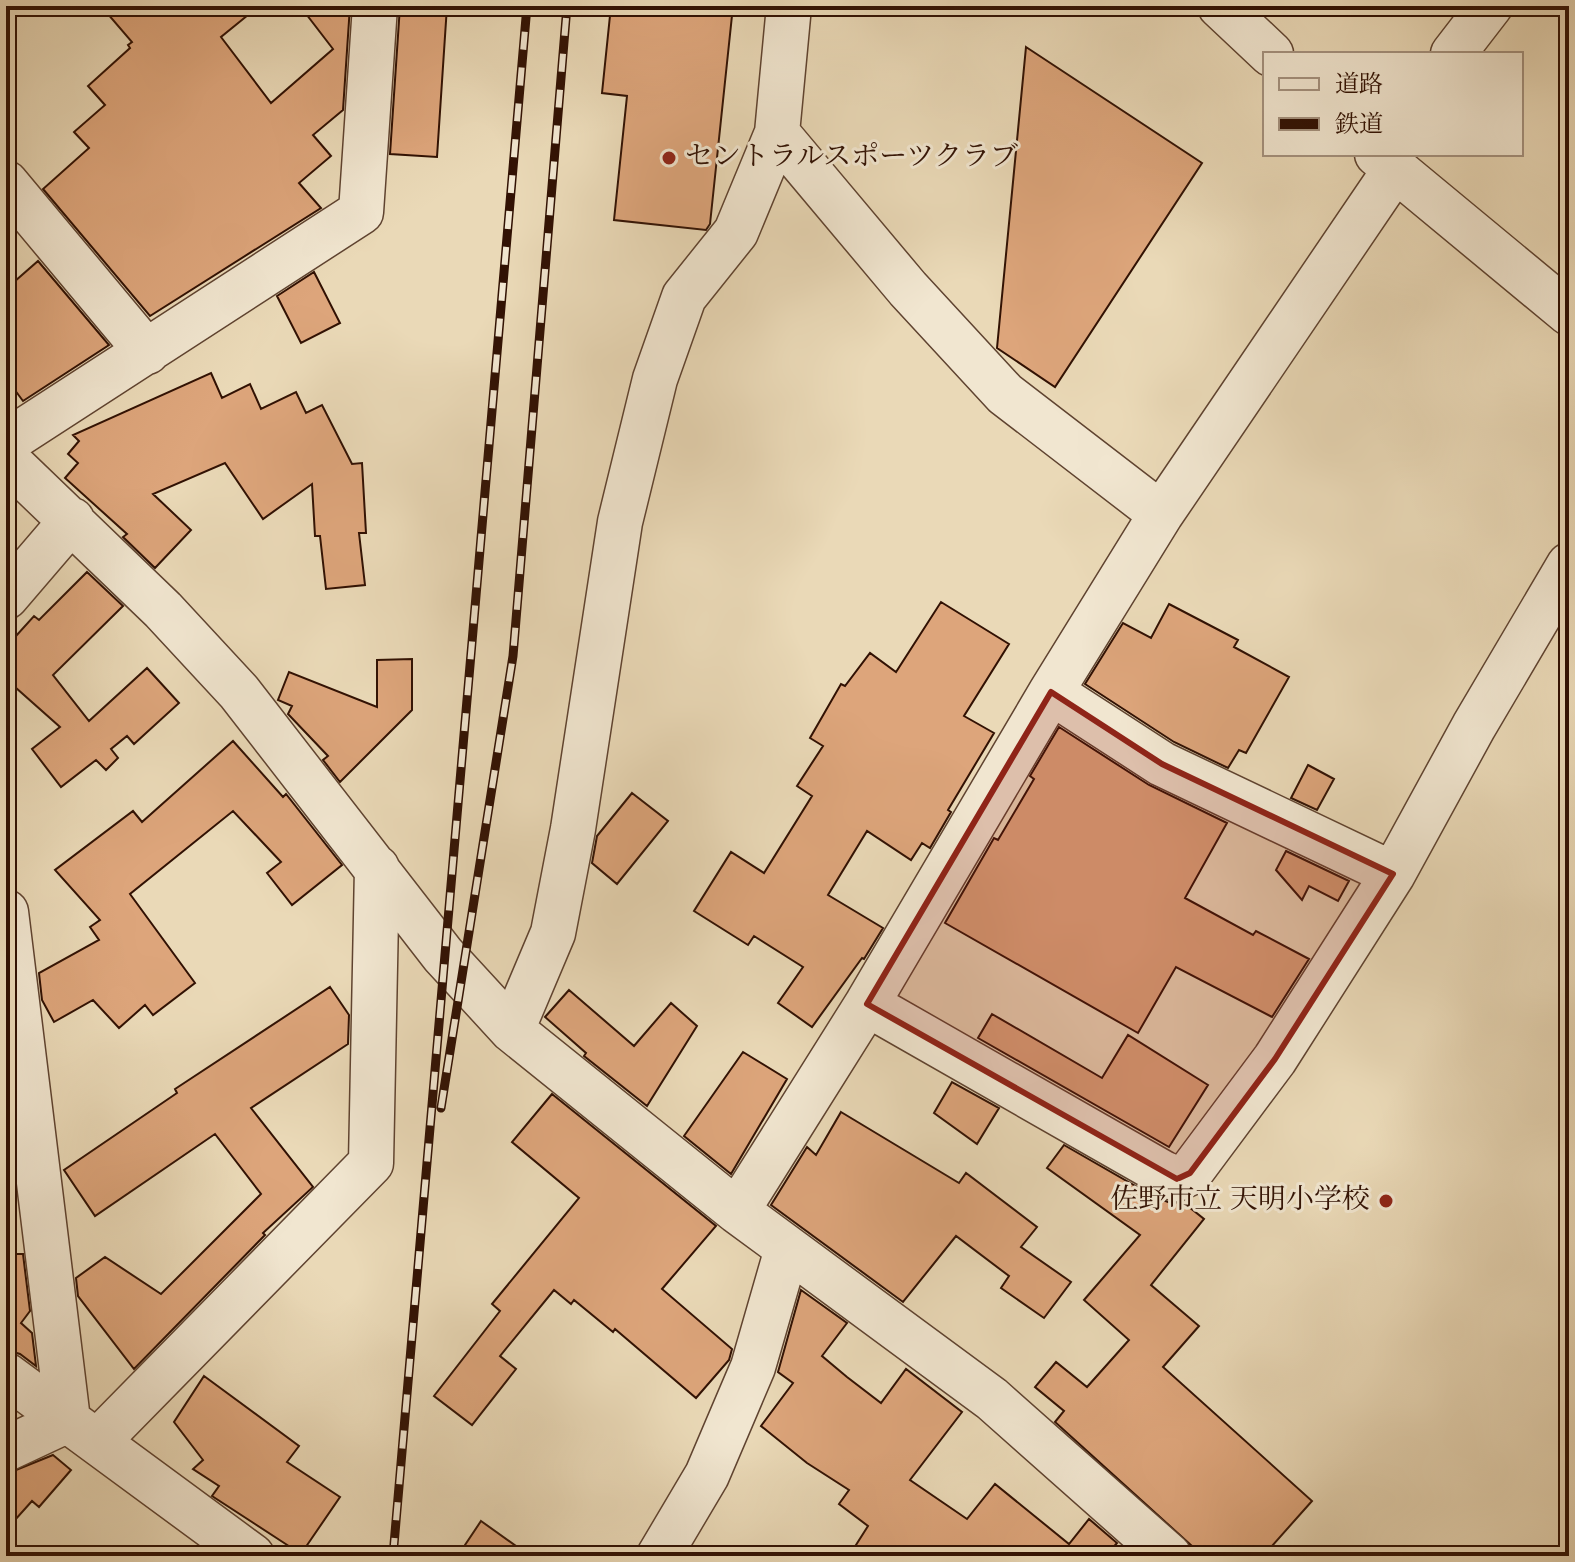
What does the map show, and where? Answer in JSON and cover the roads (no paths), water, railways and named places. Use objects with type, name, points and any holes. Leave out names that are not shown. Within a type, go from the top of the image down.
[{"type":"street","points":[[6,442],[361,212],[375,6]]},
{"type":"street","points":[[512,1030],[553,933],[573,829],[620,522],[655,379],[684,297],[736,232],[777,133],[789,6]]},
{"type":"street","points":[[1220,6],[1269,52]]},
{"type":"street","points":[[1455,52],[1490,6]]},
{"type":"street","points":[[777,133],[908,289],[1005,394],[1161,514]]},
{"type":"street","points":[[737,1211],[867,1004],[1051,692],[1381,158],[1569,313]]},
{"type":"street","points":[[6,183],[147,352]]},
{"type":"street","points":[[6,459],[72,520],[239,692],[443,955],[512,1030],[737,1211],[992,1399],[1169,1556]]},
{"type":"street","points":[[6,597],[72,520]]},
{"type":"street","points":[[867,1004],[1177,1179],[1190,1173],[1275,1059],[1393,874],[1474,726],[1569,565]]},
{"type":"street","points":[[1051,692],[1162,764],[1393,874]]},
{"type":"street","points":[[6,1449],[83,1431],[371,1163],[377,868]]},
{"type":"street","points":[[6,912],[83,1431]]},
{"type":"street","points":[[659,1556],[707,1475],[741,1394],[787,1249]]},
{"type":"street","points":[[6,1375],[252,1556]]},
{"type":"railway","points":[[393,1556],[527,6]]},
{"type":"railway","points":[[441,1108],[513,656],[567,6]]},
{"type":"place","name":"セントラルスポーツクラブ","points":[[669,158]]},
{"type":"place","name":"佐野市立 天明小学校","points":[[1386,1201]]}]
